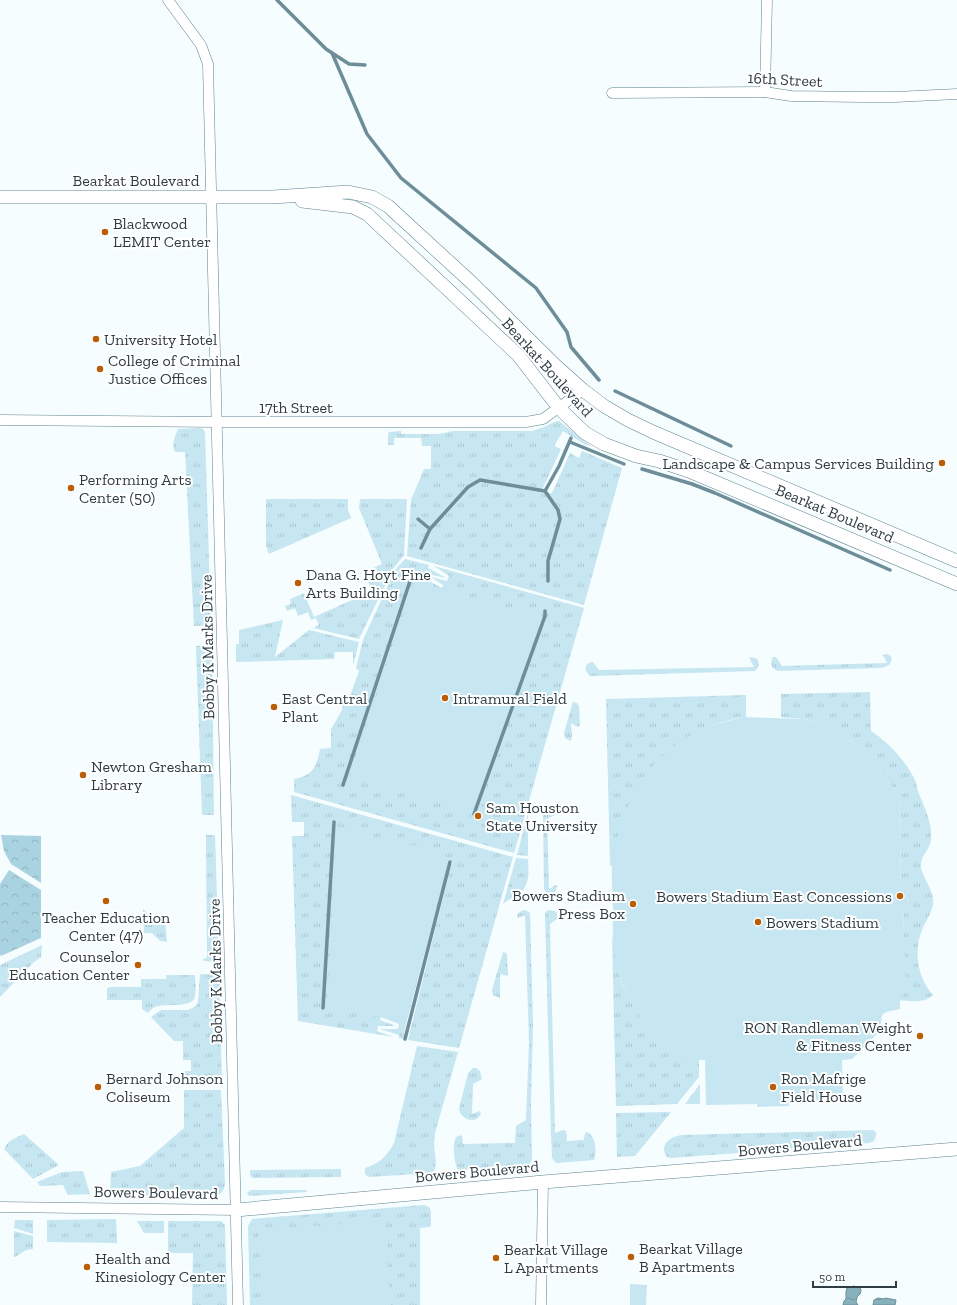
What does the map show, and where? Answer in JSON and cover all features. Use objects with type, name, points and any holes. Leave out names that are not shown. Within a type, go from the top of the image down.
[{"type":"street","name":"Bobby K Marks Drive","points":[[168,0],[201,45],[208,64],[238,1305]]},
{"type":"street","points":[[765,92],[767,0]]},
{"type":"street","name":"16th Street","points":[[612,93],[765,92],[791,96],[860,97],[957,94]]},
{"type":"street","name":"Bearkat Boulevard","points":[[0,196],[211,198],[273,197],[348,192],[372,197],[388,206],[472,283],[550,360],[583,390],[604,406],[653,432],[957,561]]},
{"type":"street","name":"Bearkat Boulevard","points":[[273,197],[353,207],[367,214],[518,355],[559,408],[585,433],[604,444],[636,456],[659,461],[689,471],[957,584]]},
{"type":"street","name":"17th Street","points":[[0,420],[526,422],[543,418],[583,390]]},
{"type":"street","name":"Bowers Boulevard","points":[[0,1208],[236,1210],[543,1182],[957,1149]]},
{"type":"street","points":[[541,1305],[543,1182]]},
{"type":"green space","points":[[557,421],[592,447],[584,444],[563,431],[554,446],[561,449],[542,490],[546,493],[552,493],[570,453],[579,458],[582,451],[622,468],[584,605],[407,556],[411,500],[424,469],[431,469],[431,446],[422,446],[421,438],[394,438],[394,445],[388,445],[388,433],[400,431],[401,434],[439,434],[453,431],[532,431]]},
{"type":"green space","points":[[200,428],[205,432],[211,625],[194,626],[185,452],[175,452],[173,443],[178,429]]},
{"type":"green space","points":[[266,499],[348,499],[348,510],[351,518],[269,554],[266,545]]},
{"type":"green space","points":[[360,499],[407,499],[404,555],[393,569],[359,639],[313,628],[319,625],[316,618],[311,620],[308,612],[298,616],[295,608],[287,611],[285,606],[291,604],[290,599],[304,593],[314,617],[372,591],[364,572],[382,564],[359,508]]},
{"type":"green space","points":[[405,559],[429,565],[428,568],[446,578],[428,574],[427,580],[442,588],[443,585],[431,577],[447,581],[449,576],[434,566],[584,608],[514,853],[294,792],[294,779],[310,773],[315,765],[320,749],[331,748],[331,729],[342,710],[343,700],[349,699],[359,671],[356,668],[363,640],[395,570]]},
{"type":"green space","name":"Intramural Field","points":[[414,582],[541,618],[473,812],[350,777]]},
{"type":"green space","points":[[283,620],[275,657],[309,630],[359,642],[353,666],[353,652],[335,652],[334,659],[236,662],[236,644],[239,644],[239,630]]},
{"type":"green space","points":[[212,645],[214,815],[202,815],[196,646]]},
{"type":"green space","points":[[887,654],[891,656],[891,663],[888,666],[880,668],[778,671],[773,668],[771,664],[773,657],[776,657],[782,666],[887,663],[883,655]]},
{"type":"green space","points":[[749,657],[758,660],[759,666],[755,671],[591,676],[586,670],[586,666],[593,662],[599,670],[754,667]]},
{"type":"green space","points":[[870,692],[871,731],[896,752],[911,773],[928,816],[931,832],[929,846],[923,856],[921,868],[931,891],[933,905],[919,938],[918,964],[924,981],[933,995],[921,1001],[898,1000],[904,942],[903,907],[908,907],[907,885],[901,885],[899,798],[882,773],[867,755],[833,728],[820,722],[781,717],[781,694]]},
{"type":"green space","points":[[746,695],[746,717],[728,720],[693,734],[654,765],[637,790],[631,802],[621,827],[613,866],[610,866],[606,699]]},
{"type":"green space","points":[[573,702],[577,703],[579,707],[580,725],[578,727],[571,723],[571,741],[565,738],[564,733]]},
{"type":"green space","name":"Bowers Stadium","points":[[743,717],[803,719],[820,722],[833,728],[867,755],[882,773],[899,798],[901,885],[907,885],[908,907],[903,907],[906,992],[900,999],[900,1009],[886,1012],[882,1016],[881,1030],[852,1059],[842,1060],[843,1101],[789,1103],[789,1106],[757,1107],[757,1104],[706,1105],[705,1060],[692,1059],[682,1054],[672,1048],[652,1030],[631,1002],[625,991],[617,969],[613,940],[612,867],[616,841],[630,802],[652,767],[678,743],[701,730],[716,724]]},
{"type":"green space","points":[[291,795],[513,857],[459,1048],[408,1040],[451,865],[453,862],[449,860],[403,1039],[399,1038],[399,1035],[380,1029],[398,1029],[399,1024],[381,1017],[380,1020],[396,1026],[378,1026],[377,1031],[394,1037],[298,1021],[292,836],[304,836],[304,822],[292,822]]},
{"type":"green space","points":[[551,808],[556,812],[555,815],[547,819],[549,889],[556,885],[557,886],[555,893],[551,895],[547,894],[544,889],[543,815],[545,810]]},
{"type":"green space","points":[[528,813],[528,856],[517,855]]},
{"type":"green space","points":[[336,829],[442,851],[447,865],[406,1023],[380,1017],[327,1009]]},
{"type":"green space","points":[[1,835],[41,836],[41,883],[11,864],[4,851]]},
{"type":"green space","points":[[206,835],[215,835],[219,962],[204,961],[203,959],[207,958]]},
{"type":"green space","points":[[516,858],[528,859],[528,880],[521,893],[503,904]]},
{"type":"green space","points":[[9,870],[41,890],[41,938],[1,956],[0,884]]},
{"type":"green space","points":[[143,909],[159,925],[159,914],[165,919],[167,942],[160,941],[152,933],[144,933]]},
{"type":"green space","points":[[524,910],[530,914],[533,1024],[531,1103],[532,1160],[529,1165],[458,1170],[455,1163],[454,1154],[456,1137],[462,1135],[463,1144],[515,1143],[516,1126],[526,1120],[529,1043],[525,915],[518,918],[517,917],[518,913]]},
{"type":"green space","points":[[548,910],[555,911],[557,913],[557,919],[550,924],[555,1133],[565,1130],[567,1141],[584,1140],[585,1133],[587,1132],[590,1134],[595,1144],[594,1160],[557,1163],[552,1158],[545,913]]},
{"type":"green space","points":[[612,935],[622,985],[629,998],[665,1042],[695,1060],[699,1060],[699,1077],[677,1104],[616,1106]]},
{"type":"green space","points":[[42,945],[41,957],[33,963],[0,997],[0,965]]},
{"type":"green space","points":[[503,952],[507,955],[508,976],[500,974],[500,998],[493,995],[492,990]]},
{"type":"green space","points":[[200,974],[219,975],[222,1082],[184,1082],[184,1071],[191,1071],[191,1060],[183,1060],[183,1041],[174,1041],[151,1017],[161,1010],[188,1010],[196,1006],[198,1002]]},
{"type":"green space","points":[[166,975],[195,975],[196,991],[194,999],[187,1003],[155,1007],[148,1013],[142,1009],[142,1000],[107,1000],[107,988],[141,987],[141,979],[166,979]]},
{"type":"green space","points":[[417,1046],[458,1052],[435,1133],[435,1170],[433,1173],[368,1177],[365,1174],[365,1168],[382,1159],[394,1143]]},
{"type":"green space","points":[[473,1068],[480,1071],[482,1079],[473,1084],[472,1114],[480,1111],[481,1114],[477,1119],[468,1120],[463,1117],[459,1109],[468,1073]]},
{"type":"green space","points":[[700,1084],[700,1104],[685,1104]]},
{"type":"green space","points":[[184,1090],[221,1090],[225,1184],[223,1191],[219,1195],[214,1196],[110,1195],[111,1172],[140,1166],[184,1128]]},
{"type":"green space","points":[[671,1112],[635,1156],[617,1157],[616,1113]]},
{"type":"green space","points":[[873,1130],[876,1132],[876,1136],[874,1141],[869,1143],[670,1158],[667,1157],[664,1148],[670,1139],[681,1135]]},
{"type":"green space","points":[[24,1134],[59,1165],[33,1179],[4,1149],[10,1141]]},
{"type":"green space","points":[[341,1169],[341,1177],[252,1178],[250,1175],[250,1170]]},
{"type":"green space","points":[[83,1171],[90,1194],[68,1195],[63,1185],[40,1186],[37,1182],[62,1172]]},
{"type":"green space","points":[[251,1190],[306,1190],[307,1192],[249,1196],[247,1193]]},
{"type":"green space","points":[[424,1205],[429,1207],[431,1212],[431,1226],[420,1228],[420,1305],[250,1305],[248,1226],[252,1219]]},
{"type":"green space","points":[[116,1219],[117,1243],[47,1242],[47,1220]]},
{"type":"green space","points":[[15,1220],[33,1220],[33,1234],[14,1228]]},
{"type":"green space","points":[[137,1221],[164,1221],[164,1233],[144,1233]]},
{"type":"green space","points":[[168,1221],[221,1221],[225,1225],[227,1305],[192,1305],[193,1253],[168,1253]]},
{"type":"green space","points":[[386,1221],[390,1305],[263,1305],[258,1230]]},
{"type":"green space","points":[[14,1231],[33,1236],[33,1249],[26,1250],[15,1257]]},
{"type":"green space","points":[[630,1284],[647,1285],[646,1305],[630,1305]]},
{"type":"water","points":[[854,1286],[860,1288],[861,1290],[856,1302],[858,1305],[843,1305],[846,1299],[847,1288]]},
{"type":"water","points":[[878,1298],[896,1300],[895,1305],[873,1305],[874,1300]]},
{"type":"waterway","points":[[277,0],[326,49],[349,64],[365,65]]},
{"type":"waterway","points":[[332,53],[367,134],[401,178],[536,288],[567,332],[571,347],[599,380]]},
{"type":"waterway","points":[[615,391],[731,446]]},
{"type":"waterway","points":[[545,491],[559,466],[571,438]]},
{"type":"waterway","points":[[570,442],[624,464]]},
{"type":"waterway","points":[[642,469],[692,484],[715,493],[890,570]]},
{"type":"waterway","points":[[421,548],[430,529],[468,487],[480,480],[545,491],[558,510],[560,519],[548,561],[548,581]]},
{"type":"waterway","points":[[418,519],[430,529]]},
{"type":"waterway","points":[[343,785],[413,572]]},
{"type":"waterway","points":[[474,814],[545,616],[545,611]]},
{"type":"waterway","points":[[323,1008],[334,822]]},
{"type":"waterway","points":[[405,1039],[450,862]]},
{"type":"place","name":"Blackwood LEMIT Center","points":[[105,232]]},
{"type":"place","name":"University Hotel","points":[[96,339]]},
{"type":"place","name":"College of Criminal Justice Offices","points":[[100,369]]},
{"type":"place","name":"Landscape & Campus Services Building","points":[[942,463]]},
{"type":"place","name":"Performing Arts Center (50)","points":[[71,488]]},
{"type":"place","name":"Dana G. Hoyt Fine Arts Building","points":[[298,583]]},
{"type":"place","name":"Intramural Field","points":[[445,698]]},
{"type":"place","name":"East Central Plant","points":[[274,707]]},
{"type":"place","name":"Newton Gresham Library","points":[[83,775]]},
{"type":"place","name":"Sam Houston State University","points":[[478,816]]},
{"type":"place","name":"Bowers Stadium East Concessions","points":[[900,896]]},
{"type":"place","name":"Teacher Education Center (47)","points":[[106,901]]},
{"type":"place","name":"Bowers Stadium Press Box","points":[[633,904]]},
{"type":"place","name":"Bowers Stadium","points":[[758,922]]},
{"type":"place","name":"Counselor Education Center","points":[[138,965]]},
{"type":"place","name":"RON Randleman Weight & Fitness Center","points":[[920,1036]]},
{"type":"place","name":"Bernard Johnson Coliseum","points":[[98,1087]]},
{"type":"place","name":"Ron Mafrige Field House","points":[[773,1087]]},
{"type":"place","name":"Bearkat Village B Apartments","points":[[631,1257]]},
{"type":"place","name":"Bearkat Village L Apartments","points":[[496,1258]]},
{"type":"place","name":"Health and Kinesiology Center","points":[[87,1267]]}]
